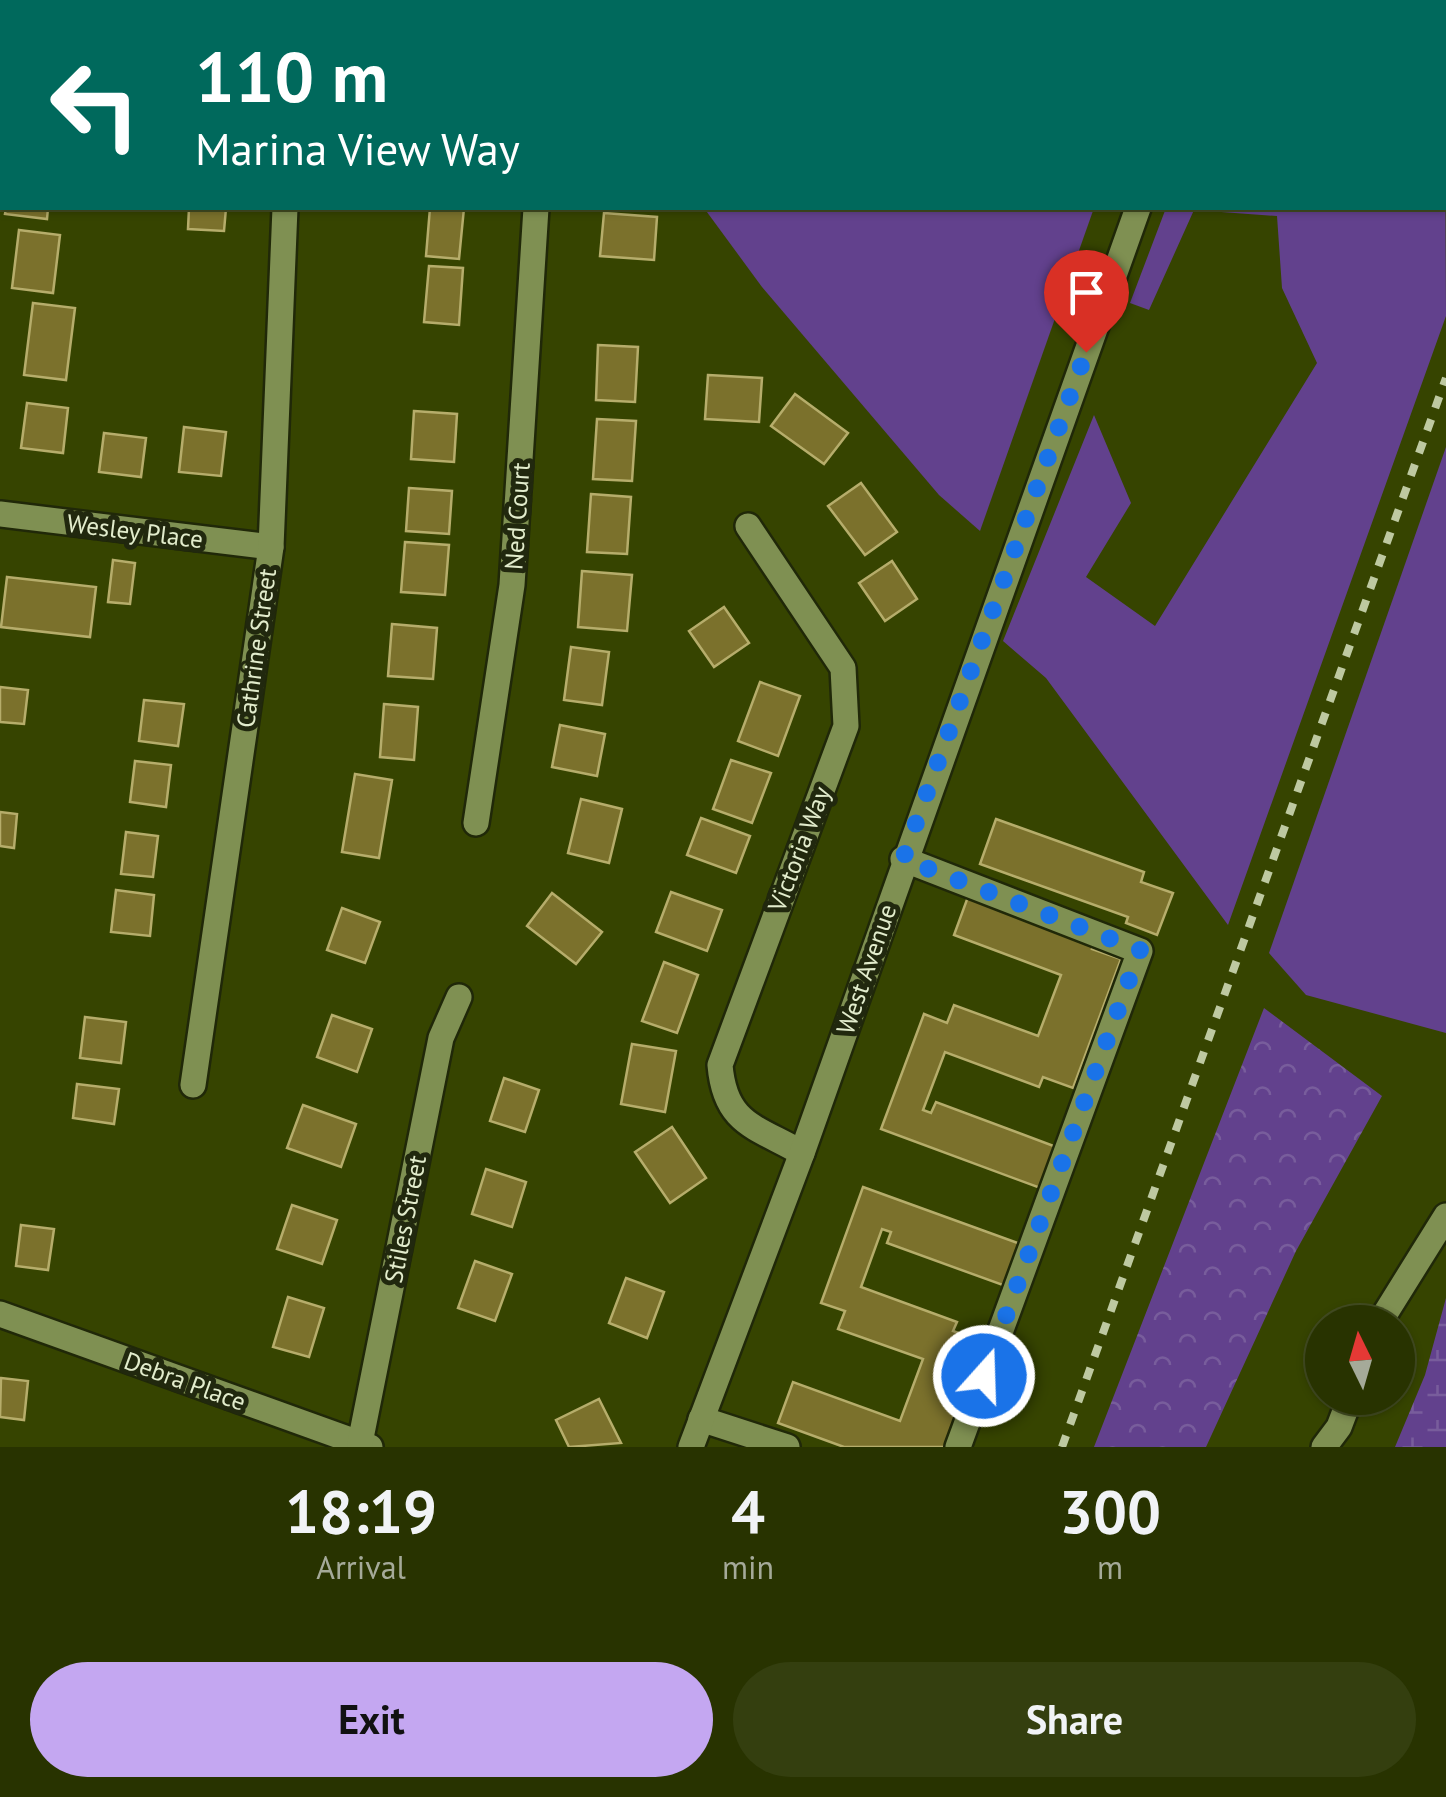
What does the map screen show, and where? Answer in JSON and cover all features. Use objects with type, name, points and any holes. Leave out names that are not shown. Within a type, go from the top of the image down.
[{"type":"street","name":"Cathrine Street","points":[[193,1085],[271,547],[285,210]]},
{"type":"street","name":"Ned Court","points":[[476,823],[512,585],[536,210]]},
{"type":"street","name":"West Avenue","points":[[691,1447],[802,1153],[903,859],[1137,210]]},
{"type":"street","name":"Wesley Place","points":[[0,514],[271,547]]},
{"type":"street","name":"Victoria Way","points":[[748,526],[843,668],[847,688],[846,726],[720,1064],[726,1102],[736,1114],[802,1153]]},
{"type":"street","points":[[903,859],[1140,950],[958,1447]]},
{"type":"street","name":"Stiles Street","points":[[365,1445],[440,1038],[459,997]]},
{"type":"street","points":[[1391,1305],[1446,1216]]},
{"type":"street","name":"Debra Place","points":[[0,1314],[365,1445]]},
{"type":"street","points":[[1324,1447],[1344,1415]]},
{"type":"street","points":[[701,1418],[786,1447]]},
{"type":"green space","points":[[705,210],[1093,210],[980,531],[939,495],[762,287]]},
{"type":"green space","points":[[1165,210],[1194,210],[1149,310],[1130,303]]},
{"type":"green space","points":[[1194,210],[1446,210],[1446,316],[1228,925],[1046,678],[1003,641],[1094,415],[1131,503],[1086,577],[1155,626],[1317,363],[1282,288],[1277,216]]},
{"type":"green space","points":[[1446,447],[1446,1033],[1306,995],[1269,953]]},
{"type":"green space","points":[[1264,1008],[1382,1096],[1296,1251],[1206,1447],[1094,1447]]},
{"type":"green space","points":[[1446,1298],[1446,1447],[1395,1447],[1408,1415],[1415,1415],[1415,1399]]},
{"type":"building","points":[[6,210],[48,210],[47,219],[5,214]]},
{"type":"building","points":[[189,210],[226,210],[224,231],[188,229]]},
{"type":"building","points":[[430,210],[464,210],[459,259],[426,256]]},
{"type":"building","points":[[604,213],[657,217],[654,260],[600,256]]},
{"type":"building","points":[[19,230],[60,235],[53,293],[12,288]]},
{"type":"building","points":[[429,266],[463,268],[459,325],[424,322]]},
{"type":"building","points":[[33,303],[75,308],[66,380],[24,375]]},
{"type":"building","points":[[598,345],[638,347],[635,402],[596,400]]},
{"type":"building","points":[[708,375],[762,378],[759,422],[705,419]]},
{"type":"building","points":[[795,394],[848,433],[824,464],[771,426]]},
{"type":"building","points":[[27,403],[68,408],[63,453],[21,448]]},
{"type":"building","points":[[414,411],[457,414],[454,462],[411,459]]},
{"type":"building","points":[[597,419],[636,421],[632,481],[593,479]]},
{"type":"building","points":[[184,427],[226,432],[221,476],[179,472]]},
{"type":"building","points":[[104,433],[146,438],[141,477],[99,472]]},
{"type":"building","points":[[861,483],[897,532],[865,555],[828,506]]},
{"type":"building","points":[[409,488],[452,491],[449,534],[406,531]]},
{"type":"building","points":[[591,494],[631,497],[627,554],[587,552]]},
{"type":"building","points":[[405,542],[449,545],[445,595],[401,592]]},
{"type":"building","points":[[113,560],[135,563],[130,604],[108,602]]},
{"type":"building","points":[[892,561],[917,599],[885,621],[859,583]]},
{"type":"building","points":[[582,571],[632,575],[627,631],[578,627]]},
{"type":"building","points":[[7,577],[96,587],[90,637],[1,627]]},
{"type":"building","points":[[724,607],[749,643],[714,667],[689,631]]},
{"type":"building","points":[[392,624],[437,628],[433,679],[388,676]]},
{"type":"building","points":[[571,647],[609,652],[602,705],[564,700]]},
{"type":"building","points":[[760,682],[800,696],[778,756],[738,741]]},
{"type":"building","points":[[0,687],[28,690],[24,724],[0,722]]},
{"type":"building","points":[[144,700],[184,704],[178,746],[139,741]]},
{"type":"building","points":[[384,704],[418,707],[414,760],[380,757]]},
{"type":"building","points":[[560,725],[605,734],[597,776],[552,767]]},
{"type":"building","points":[[731,760],[771,773],[752,823],[713,809]]},
{"type":"building","points":[[135,761],[171,765],[166,807],[130,802]]},
{"type":"building","points":[[355,774],[392,780],[379,858],[342,852]]},
{"type":"building","points":[[581,799],[622,809],[609,863],[568,853]]},
{"type":"building","points":[[0,812],[17,814],[14,848],[0,846]]},
{"type":"building","points":[[701,818],[750,836],[736,873],[687,855]]},
{"type":"building","points":[[996,819],[1144,872],[1141,882],[1173,893],[1157,935],[1126,923],[1128,917],[980,864]]},
{"type":"building","points":[[126,832],[158,836],[153,877],[121,874]]},
{"type":"building","points":[[116,890],[154,895],[150,936],[111,932]]},
{"type":"building","points":[[671,892],[722,910],[707,951],[656,932]]},
{"type":"building","points":[[552,893],[602,932],[576,964],[527,926]]},
{"type":"building","points":[[969,894],[1095,941],[1092,949],[1121,959],[1073,1088],[1043,1077],[1039,1087],[945,1052],[923,1110],[931,1113],[936,1102],[1059,1148],[1043,1189],[881,1129],[924,1014],[947,1023],[954,1005],[1038,1036],[1061,975],[954,935]]},
{"type":"building","points":[[342,908],[380,922],[365,963],[327,950]]},
{"type":"building","points":[[664,962],[698,975],[677,1033],[642,1021]]},
{"type":"building","points":[[332,1015],[372,1029],[357,1072],[317,1057]]},
{"type":"building","points":[[85,1017],[126,1022],[121,1063],[80,1058]]},
{"type":"building","points":[[632,1044],[676,1051],[665,1112],[621,1104]]},
{"type":"building","points":[[504,1078],[539,1090],[525,1132],[490,1121]]},
{"type":"building","points":[[77,1084],[119,1089],[114,1124],[73,1118]]},
{"type":"building","points":[[303,1105],[356,1124],[341,1167],[287,1148]]},
{"type":"building","points":[[672,1127],[706,1178],[670,1203],[635,1152]]},
{"type":"building","points":[[486,1169],[526,1182],[512,1227],[472,1214]]},
{"type":"building","points":[[863,1187],[1026,1246],[1011,1288],[887,1243],[891,1232],[882,1229],[861,1287],[957,1322],[953,1331],[983,1342],[945,1447],[844,1447],[778,1423],[793,1382],[900,1421],[923,1359],[838,1329],[845,1311],[821,1303]]},
{"type":"building","points":[[292,1205],[337,1220],[322,1264],[277,1249]]},
{"type":"building","points":[[21,1225],[54,1229],[48,1270],[16,1266]]},
{"type":"building","points":[[475,1261],[512,1274],[495,1321],[458,1308]]},
{"type":"building","points":[[626,1278],[664,1292],[647,1338],[609,1323]]},
{"type":"building","points":[[288,1297],[324,1308],[309,1357],[273,1347]]},
{"type":"building","points":[[1,1378],[28,1381],[24,1420],[0,1417]]},
{"type":"building","points":[[599,1399],[621,1443],[569,1447],[556,1420]]},
{"type":"railway","points":[[1062,1447],[1446,378]]},
{"type":"route","points":[[984,1376],[1140,950],[903,859],[1086,352]]}]
